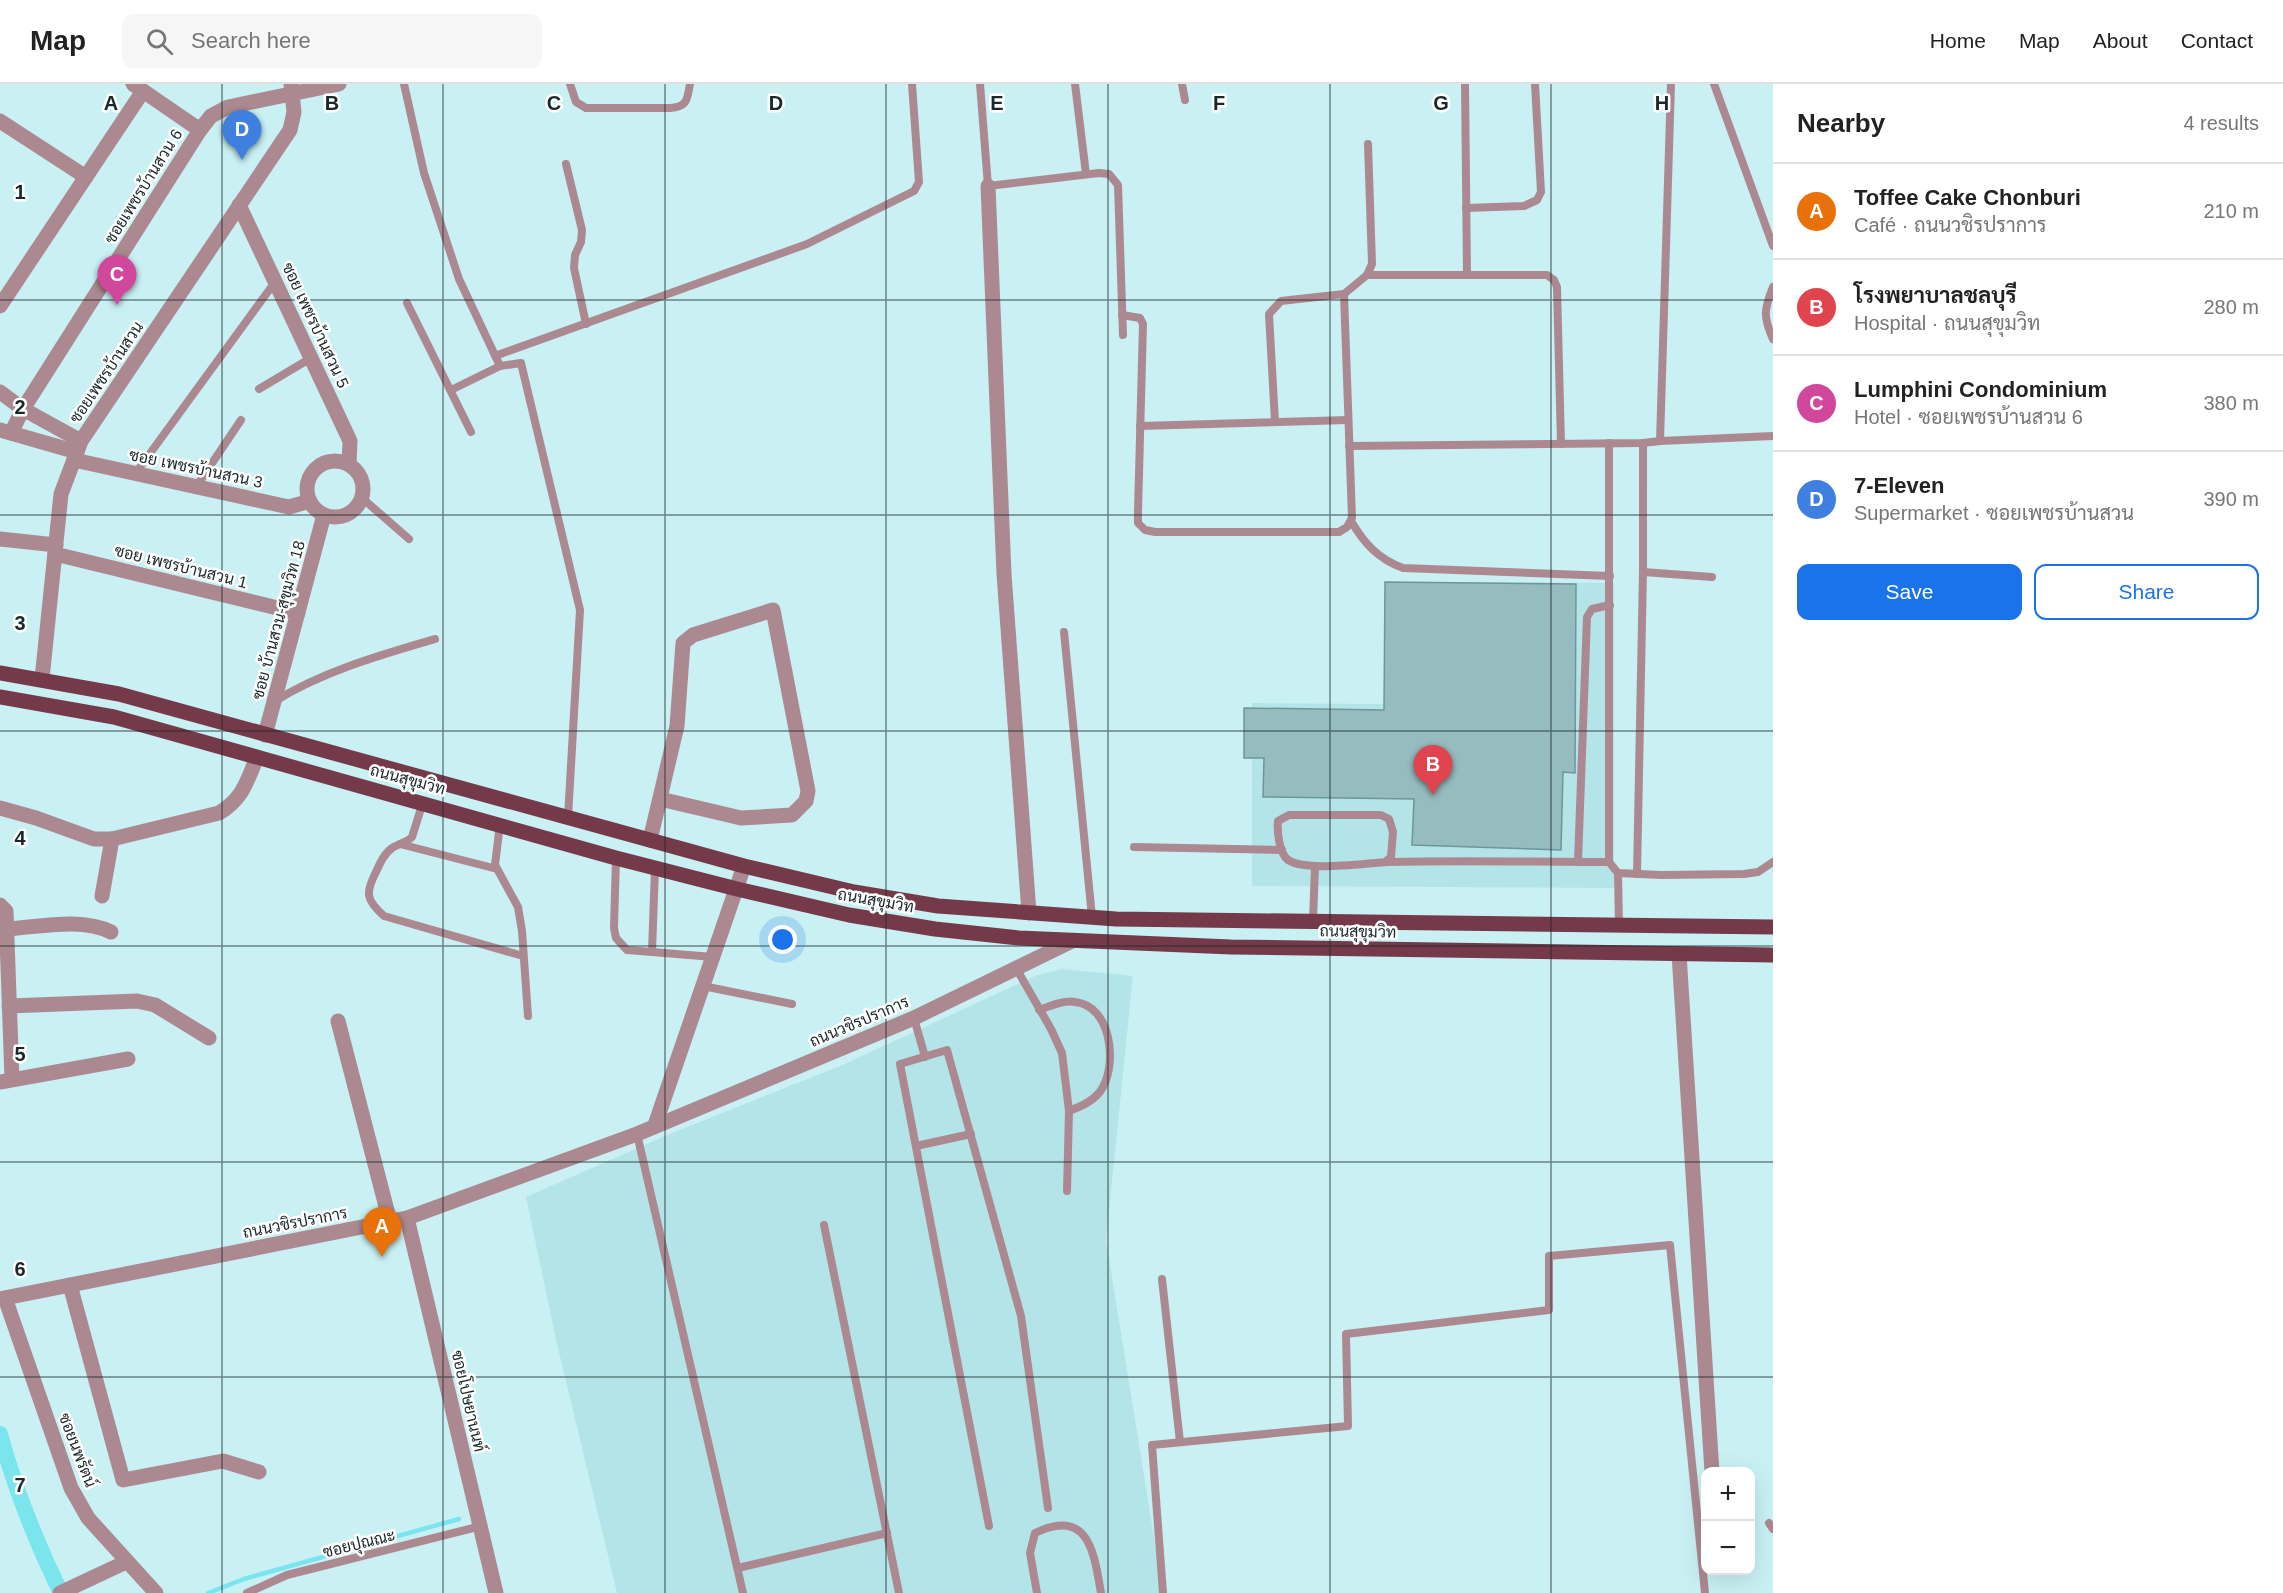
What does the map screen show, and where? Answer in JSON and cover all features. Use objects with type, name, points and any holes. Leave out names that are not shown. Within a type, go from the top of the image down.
[{"type":"main road","name":"ถนนสุขุมวิท","points":[[0,674],[42,679],[119,694],[744,866],[864,894],[938,906],[1092,917],[1773,927]]},
{"type":"main road","name":"ถนนสุขุมวิท","points":[[0,697],[114,717],[616,858],[737,889],[849,915],[924,927],[1019,938],[1231,947],[1773,955]]},
{"type":"street","name":"ซอยเพชรบ้านสวน 6","points":[[5,432],[23,409],[211,116],[228,107],[291,89],[339,84]]},
{"type":"street","points":[[0,306],[145,89],[200,130]]},
{"type":"street","name":"ซอยเพชรบ้านสวน","points":[[42,679],[61,494],[77,451],[290,130],[294,112],[291,89]]},
{"type":"street","points":[[0,121],[86,177]]},
{"type":"street","points":[[988,186],[1004,574],[1029,913]]},
{"type":"street","name":"ซอย เพชรบ้านสวน 5","points":[[239,205],[350,441],[349,464]]},
{"type":"street","points":[[0,392],[77,451]]},
{"type":"street","points":[[5,432],[77,451]]},
{"type":"street","name":"ซอย เพชรบ้านสวน 3","points":[[77,451],[135,474],[289,507],[310,501]]},
{"type":"street","points":[[331,461],[349,464],[363,482],[362,498],[351,512],[343,516],[324,514],[310,501],[308,484],[310,476],[316,468],[331,461]]},
{"type":"street","name":"ซอย บ้านสวน-สุขุมวิท 18","points":[[265,735],[324,514]]},
{"type":"street","name":"ซอย เพชรบ้านสวน 1","points":[[0,539],[55,550],[298,613]]},
{"type":"street","points":[[650,840],[677,726],[683,643],[693,635],[773,610],[808,791],[806,801],[792,816],[741,818],[660,799]]},
{"type":"street","points":[[0,808],[94,839],[112,839],[219,813],[232,805],[241,795],[257,757]]},
{"type":"street","points":[[102,896],[112,839]]},
{"type":"street","points":[[655,1125],[744,866]]},
{"type":"street","points":[[0,905],[6,911],[9,1006],[6,1081],[128,1059]]},
{"type":"street","points":[[6,929],[84,924],[101,926],[111,932]]},
{"type":"street","name":"ถนนวชิรปราการ","points":[[2,1299],[407,1218],[637,1134],[914,1018],[1072,941]]},
{"type":"street","points":[[1679,954],[1712,1467]]},
{"type":"street","points":[[9,1006],[137,1001],[155,1005],[209,1038]]},
{"type":"street","points":[[338,1021],[390,1222]]},
{"type":"street","name":"ซอยโปษยานนท์","points":[[407,1218],[496,1593]]},
{"type":"street","points":[[70,1285],[123,1480],[223,1461],[259,1472]]},
{"type":"street","name":"ซอยนพรัตน์","points":[[2,1299],[71,1488],[88,1518],[156,1593]]},
{"type":"street","points":[[60,1593],[126,1562]]},
{"type":"lane","points":[[404,84],[424,172],[459,279],[500,366]]},
{"type":"lane","points":[[570,84],[576,102],[586,108],[680,107],[687,98],[690,84]]},
{"type":"lane","points":[[495,356],[807,244],[914,192],[919,183],[912,84]]},
{"type":"lane","points":[[980,84],[988,186],[1086,174],[1109,174],[1118,185],[1123,335]]},
{"type":"lane","points":[[1075,84],[1086,174]]},
{"type":"lane","points":[[1182,84],[1185,100]]},
{"type":"lane","points":[[1465,84],[1467,275]]},
{"type":"lane","points":[[1466,208],[1524,206],[1537,200],[1541,192],[1535,84]]},
{"type":"lane","points":[[1660,441],[1671,84]]},
{"type":"lane","points":[[1714,84],[1773,246]]},
{"type":"lane","points":[[1275,422],[1269,314],[1281,301],[1344,294],[1367,275],[1372,264],[1368,144]]},
{"type":"lane","points":[[566,164],[582,230],[574,268],[586,324]]},
{"type":"lane","points":[[1367,275],[1547,275],[1554,280],[1557,287],[1561,444]]},
{"type":"lane","points":[[135,474],[276,281]]},
{"type":"lane","points":[[1773,287],[1766,304],[1765,315],[1773,339]]},
{"type":"lane","points":[[1344,294],[1351,521],[1374,552],[1389,563],[1403,568],[1610,576]]},
{"type":"lane","points":[[407,303],[471,432]]},
{"type":"lane","points":[[1122,315],[1140,318],[1143,324],[1138,523],[1145,530],[1155,532],[1339,532],[1351,521]]},
{"type":"lane","points":[[259,389],[312,357]]},
{"type":"lane","points":[[451,390],[500,366],[521,363],[580,610],[568,817]]},
{"type":"lane","points":[[196,487],[241,420]]},
{"type":"lane","points":[[1140,426],[1348,420]]},
{"type":"lane","points":[[1349,446],[1643,443],[1773,436]]},
{"type":"lane","points":[[1609,443],[1609,862],[1618,873],[1619,925]]},
{"type":"lane","points":[[1637,874],[1643,443]]},
{"type":"lane","points":[[362,498],[409,539]]},
{"type":"lane","points":[[1643,572],[1712,577]]},
{"type":"lane","points":[[1578,862],[1587,618],[1592,609],[1610,605]]},
{"type":"lane","points":[[1064,632],[1092,917]]},
{"type":"lane","points":[[275,701],[298,687],[366,660],[435,639]]},
{"type":"lane","points":[[423,802],[412,837],[393,848],[382,860],[368,886],[368,896],[371,901],[384,916],[523,956]]},
{"type":"lane","points":[[1385,862],[1391,857],[1393,832],[1389,819],[1381,815],[1284,816],[1278,821],[1277,828],[1282,850],[1289,861],[1316,866],[1385,862],[1609,862]]},
{"type":"lane","points":[[500,824],[495,865],[518,908],[528,1016]]},
{"type":"lane","points":[[400,844],[497,869]]},
{"type":"lane","points":[[1134,847],[1282,850]]},
{"type":"lane","points":[[616,858],[614,928],[616,938],[627,950],[713,957]]},
{"type":"lane","points":[[1618,873],[1744,874],[1758,872],[1773,862]]},
{"type":"lane","points":[[1313,921],[1316,866]]},
{"type":"lane","points":[[652,952],[656,868]]},
{"type":"lane","points":[[1016,968],[1062,1053],[1070,1111],[1067,1191]]},
{"type":"lane","points":[[703,987],[792,1004]]},
{"type":"lane","points":[[1038,1010],[1061,1003],[1075,1002],[1095,1013],[1105,1026],[1109,1055],[1103,1086],[1096,1097],[1070,1111]]},
{"type":"lane","points":[[914,1018],[925,1057]]},
{"type":"lane","points":[[989,1526],[900,1065],[947,1050],[1021,1316],[1048,1508]]},
{"type":"lane","points":[[637,1134],[743,1593]]},
{"type":"lane","points":[[916,1146],[970,1134]]},
{"type":"lane","points":[[824,1225],[899,1593]]},
{"type":"lane","points":[[1163,1593],[1152,1445],[1348,1426],[1346,1334],[1549,1310],[1549,1256],[1670,1245],[1705,1593]]},
{"type":"lane","points":[[1162,1279],[1180,1442]]},
{"type":"lane","name":"ซอยปุณณะ","points":[[247,1593],[287,1575],[481,1526]]},
{"type":"lane","points":[[1037,1593],[1030,1553],[1035,1533],[1050,1526],[1071,1526],[1087,1538],[1095,1556],[1101,1593]]},
{"type":"lane","points":[[738,1568],[886,1533]]},
{"type":"shaded area","points":[[1385,582],[1614,583],[1614,888],[1252,886],[1252,703],[1385,704]]},
{"type":"shaded area","points":[[1062,969],[1133,976],[1106,1240],[1163,1593],[617,1593],[557,1344],[526,1197],[667,1135],[840,1066],[1035,976]]},
{"type":"building","points":[[1385,582],[1576,584],[1575,773],[1563,772],[1561,850],[1412,845],[1414,799],[1263,797],[1264,758],[1244,758],[1244,708],[1384,710]]},
{"type":"waterway","points":[[0,1434],[27,1515],[61,1593]]},
{"type":"waterway","points":[[208,1593],[244,1579],[459,1519]]},
{"type":"place","name":"7-Eleven","points":[[242,160]]},
{"type":"place","name":"Lumphini Condominium","points":[[117,305]]},
{"type":"place","name":"โรงพยาบาลชลบุรี","points":[[1433,795]]},
{"type":"place","name":"Toffee Cake Chonburi","points":[[382,1257]]}]
